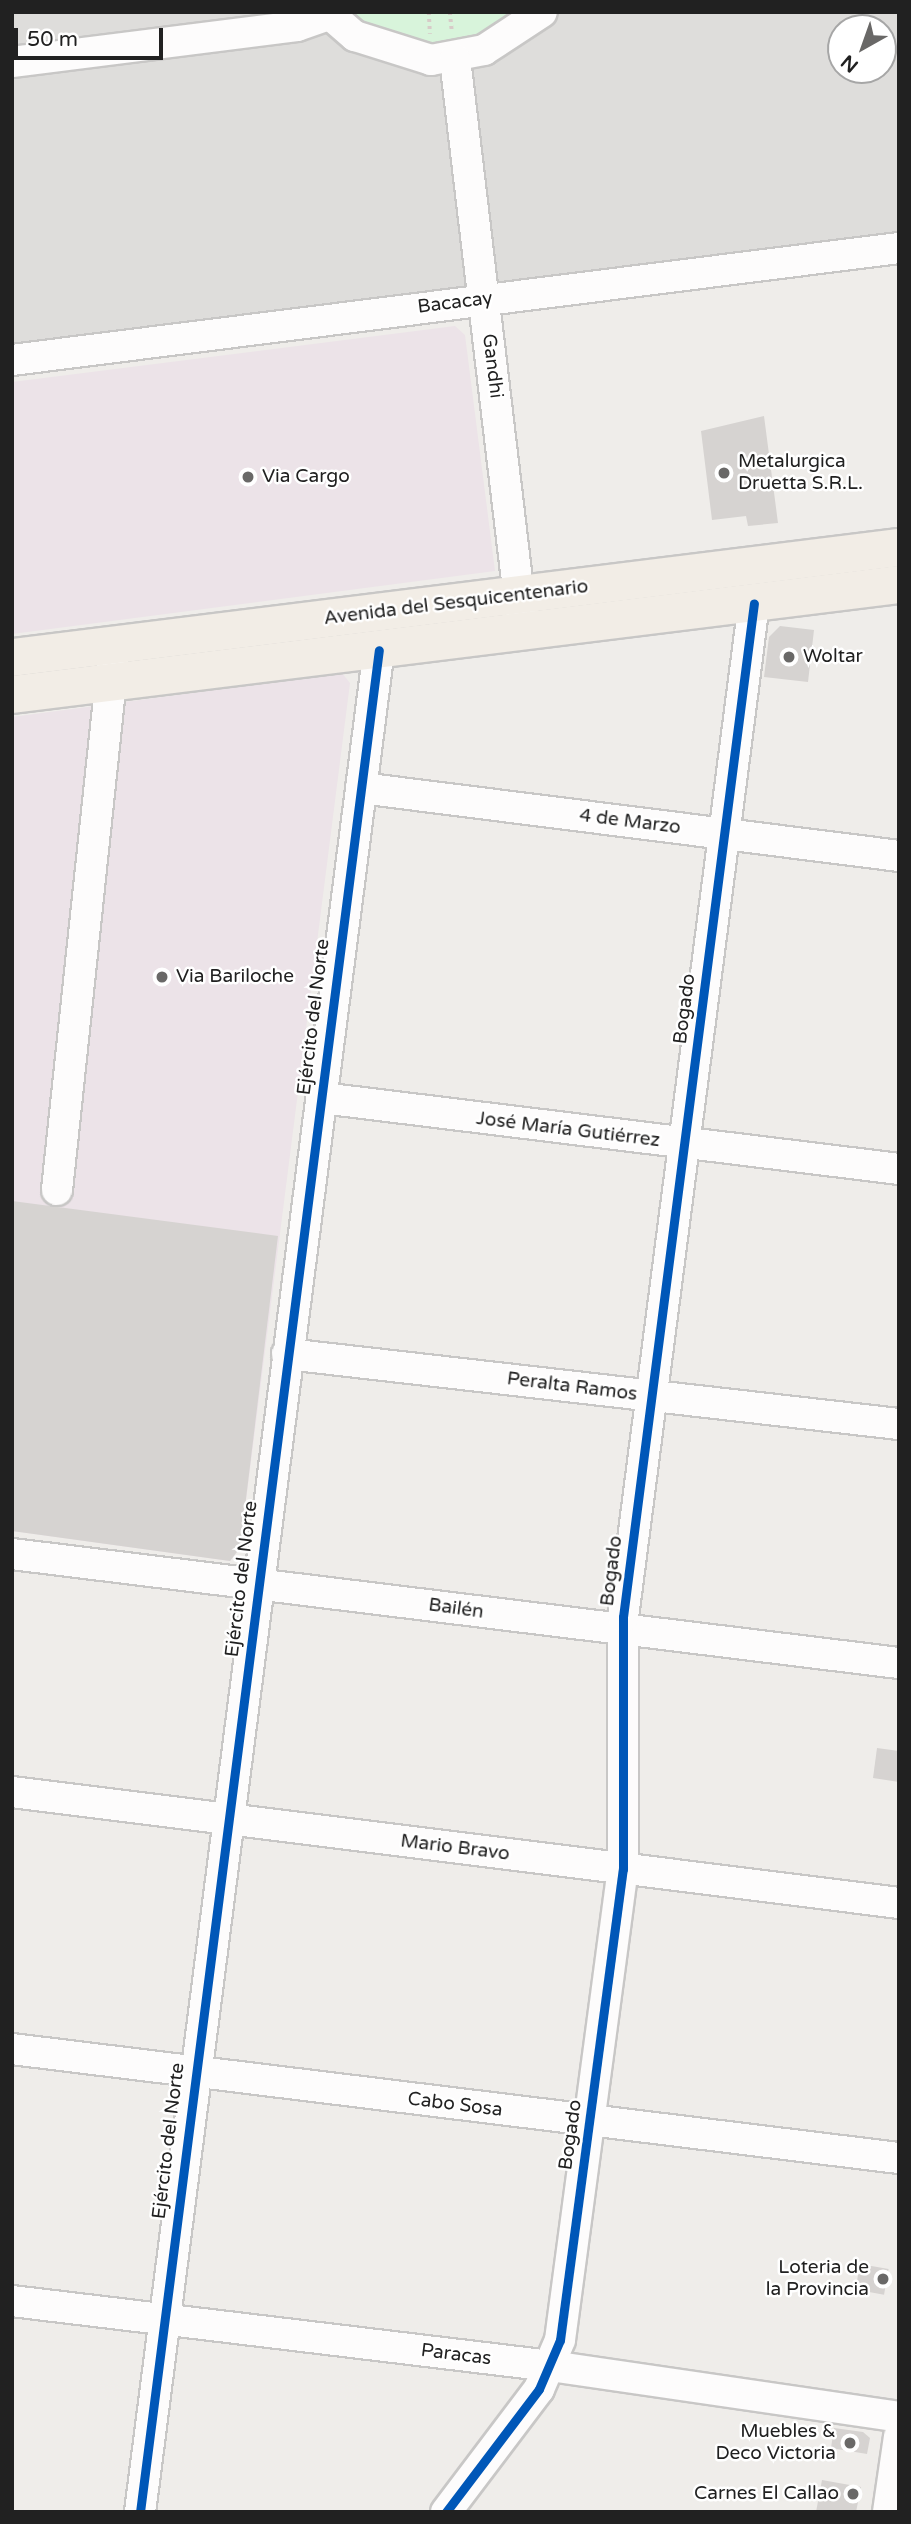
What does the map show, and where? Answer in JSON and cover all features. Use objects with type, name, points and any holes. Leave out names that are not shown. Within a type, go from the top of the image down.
[{"type":"main road","name":"Avenida del Sesquicentenario","points":[[12,657],[899,547]]},
{"type":"main road","name":"Avenida del Sesquicentenario","points":[[12,694],[899,584]]},
{"type":"street","points":[[12,62],[297,26],[328,13],[384,50],[455,59],[484,50],[542,12]]},
{"type":"street","name":"Gandhi","points":[[455,59],[522,595],[521,632]]},
{"type":"street","name":"Bacacay","points":[[12,360],[899,248]]},
{"type":"street","name":"Bogado","points":[[446,2512],[551,2366],[591,2122],[623,1869],[623,1631],[754,603]]},
{"type":"street","points":[[57,1190],[114,680],[111,644]]},
{"type":"street","name":"Ejército del Norte","points":[[140,2512],[379,650]]},
{"type":"street","name":"4 de Marzo","points":[[360,788],[899,856]]},
{"type":"street","name":"José María Gutiérrez","points":[[322,1098],[899,1169]]},
{"type":"street","name":"Peralta Ramos","points":[[287,1354],[899,1424]]},
{"type":"street","name":"Bailén","points":[[12,1554],[899,1664]]},
{"type":"street","name":"Mario Bravo","points":[[12,1793],[899,1903]]},
{"type":"street","name":"Cabo Sosa","points":[[12,2049],[899,2158]]},
{"type":"street","name":"Paracas","points":[[12,2301],[551,2366],[899,2417]]},
{"type":"street","points":[[888,2512],[899,2438]]},
{"type":"shaded area","points":[[12,12],[899,12],[899,248],[12,360]]},
{"type":"shaded area","name":"Via Cargo","points":[[455,326],[465,335],[495,571],[12,634],[12,382]]},
{"type":"shaded area","name":"Via Bariloche","points":[[342,673],[350,683],[240,1548],[230,1561],[12,1531],[12,717]]},
{"type":"green space","points":[[351,12],[516,12],[470,41],[420,46],[366,26]]},
{"type":"building","points":[[764,416],[778,523],[748,526],[746,516],[712,520],[701,431]]},
{"type":"building","name":"Woltar","points":[[780,626],[814,630],[808,682],[764,677],[769,637]]},
{"type":"building","points":[[12,1201],[278,1236],[240,1548],[230,1561],[12,1531]]},
{"type":"building","points":[[877,1748],[899,1751],[899,1782],[873,1778]]},
{"type":"building","points":[[860,2264],[889,2269],[884,2295],[855,2290]]},
{"type":"building","name":"Muebles & Deco Victoria","points":[[834,2428],[863,2432],[870,2438],[867,2454],[831,2448]]},
{"type":"building","points":[[822,2480],[861,2487],[856,2512],[816,2512]]},
{"type":"cycle path","points":[[446,2512],[539,2389],[560,2340],[623,1869],[623,1617],[754,603]]},
{"type":"cycle path","points":[[140,2512],[379,650]]},
{"type":"place","name":"Metalurgica Druetta S.R.L.","points":[[724,473]]},
{"type":"place","name":"Via Cargo","points":[[248,477]]},
{"type":"place","name":"Woltar","points":[[789,657]]},
{"type":"place","name":"Via Bariloche","points":[[162,977]]},
{"type":"place","name":"Loteria de la Provincia","points":[[883,2279]]},
{"type":"place","name":"Muebles & Deco Victoria","points":[[850,2443]]},
{"type":"place","name":"Carnes El Callao","points":[[853,2494]]}]
